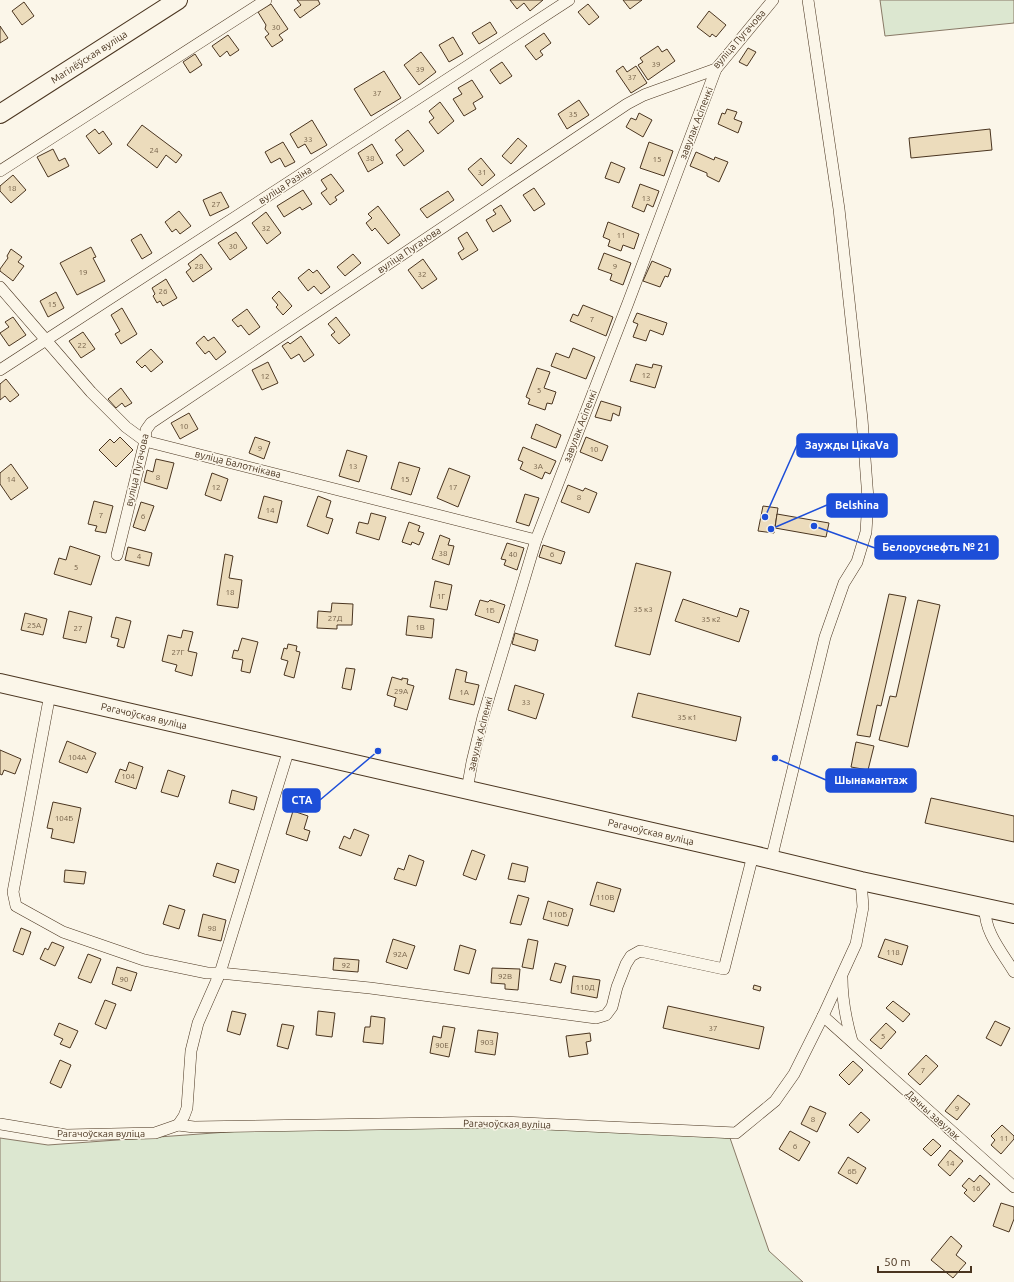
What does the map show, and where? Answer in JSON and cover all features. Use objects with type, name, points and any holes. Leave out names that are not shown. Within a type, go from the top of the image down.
[{"type":"main road","name":"Магілёўская вуліца","points":[[0,114],[178,0]]},
{"type":"main road","name":"Рагачоўская вуліца","points":[[0,683],[861,881],[1014,914]]},
{"type":"street","points":[[0,171],[266,0]]},
{"type":"street","name":"вуліца Разіна","points":[[0,370],[569,0]]},
{"type":"street","name":"вуліца Пугачова","points":[[117,555],[145,441],[146,430],[151,423],[627,104],[644,95],[716,69],[773,0]]},
{"type":"street","points":[[771,860],[825,638],[844,583],[857,562],[866,532],[868,499],[862,419],[839,209],[808,0]]},
{"type":"street","name":"завулак Асіпенкі","points":[[467,790],[483,717],[536,540],[716,69]]},
{"type":"street","name":"вуліца Балотнікава","points":[[0,287],[91,392],[126,427],[145,441],[536,540]]},
{"type":"street","points":[[50,694],[13,892],[16,906],[63,932],[144,960],[207,973],[370,988],[596,1018],[606,1015],[612,1007],[617,987],[626,964],[631,956],[640,951],[724,969],[753,855]]},
{"type":"street","points":[[178,1125],[187,1108],[191,1050],[198,1023],[220,973],[289,749]]},
{"type":"street","points":[[823,1016],[856,944],[863,907],[861,881]]},
{"type":"street","points":[[985,907],[984,918],[988,929],[1014,972]]},
{"type":"street","points":[[842,975],[842,1000],[852,1042]]},
{"type":"street","name":"Рагачоўская вуліца","points":[[0,1124],[66,1135],[155,1133],[178,1125],[194,1127],[504,1122],[736,1133],[775,1101],[794,1074],[823,1016]]},
{"type":"street","name":"Дачны завулак","points":[[823,1016],[1014,1187]]},
{"type":"green space","points":[[880,0],[1014,0],[1014,23],[885,36]]},
{"type":"green space","points":[[506,1125],[730,1138],[769,1251],[803,1282],[0,1282],[0,1138],[48,1145],[269,1129]]},
{"type":"building","points":[[297,0],[318,0],[320,4],[300,18],[294,10],[301,5]]},
{"type":"building","points":[[510,0],[543,0],[530,11],[524,3],[517,9]]},
{"type":"building","points":[[623,0],[642,0],[630,9]]},
{"type":"building","points":[[24,2],[34,16],[22,25],[12,11]]},
{"type":"building","points":[[271,4],[288,29],[279,35],[283,40],[272,47],[265,37],[269,34],[265,29],[266,25],[258,12]]},
{"type":"building","points":[[588,4],[599,17],[589,25],[578,12]]},
{"type":"building","points":[[709,11],[726,25],[716,37],[712,34],[710,37],[697,27]]},
{"type":"building","points":[[490,22],[497,33],[479,44],[472,33]]},
{"type":"building","points":[[0,26],[8,38],[0,43]]},
{"type":"building","points":[[544,33],[551,43],[540,51],[543,55],[536,60],[525,46]]},
{"type":"building","points":[[228,35],[239,50],[230,56],[227,51],[220,57],[212,46]]},
{"type":"building","points":[[453,37],[463,54],[449,62],[439,45]]},
{"type":"building","points":[[658,46],[662,52],[667,49],[675,61],[648,80],[638,65],[643,62],[640,58]]},
{"type":"building","points":[[748,48],[756,52],[747,66],[739,62]]},
{"type":"building","points":[[421,52],[436,72],[419,85],[404,65]]},
{"type":"building","points":[[195,54],[202,65],[190,73],[183,62]]},
{"type":"building","points":[[502,62],[512,76],[500,84],[490,70]]},
{"type":"building","points":[[623,66],[627,72],[636,66],[647,83],[631,93],[616,71]]},
{"type":"building","points":[[384,71],[401,98],[371,116],[354,89]]},
{"type":"building","points":[[472,80],[483,97],[473,103],[476,109],[464,116],[453,99],[462,94],[458,88]]},
{"type":"building","points":[[579,100],[589,115],[567,129],[558,114]]},
{"type":"building","points":[[440,102],[454,121],[438,134],[429,122],[434,118],[429,111]]},
{"type":"building","points":[[727,109],[737,112],[734,119],[742,122],[738,133],[718,124],[722,113],[725,114]]},
{"type":"building","points":[[639,113],[652,120],[643,137],[626,127],[631,118],[636,120]]},
{"type":"building","points":[[312,120],[327,145],[311,154],[305,144],[298,148],[290,134]]},
{"type":"building","points":[[142,125],[182,155],[176,163],[166,155],[157,168],[127,145]]},
{"type":"building","points":[[95,129],[99,134],[103,131],[112,144],[99,154],[86,136]]},
{"type":"building","points":[[990,129],[992,150],[911,158],[909,138]]},
{"type":"building","points":[[408,130],[424,151],[404,166],[396,155],[403,150],[395,140]]},
{"type":"building","points":[[518,138],[527,146],[511,164],[502,156]]},
{"type":"building","points":[[283,142],[295,162],[285,167],[280,158],[271,163],[265,152]]},
{"type":"building","points":[[649,142],[673,151],[664,176],[640,168]]},
{"type":"building","points":[[372,144],[383,163],[368,172],[358,153]]},
{"type":"building","points":[[53,149],[59,161],[65,158],[69,166],[48,177],[37,157]]},
{"type":"building","points":[[696,152],[714,160],[715,157],[728,162],[719,182],[707,176],[707,173],[690,166]]},
{"type":"building","points":[[481,158],[495,175],[482,186],[468,169]]},
{"type":"building","points":[[611,162],[625,168],[619,183],[605,178]]},
{"type":"building","points":[[331,174],[344,191],[335,197],[337,200],[330,205],[321,193],[327,189],[321,180]]},
{"type":"building","points":[[13,175],[26,190],[11,203],[0,191],[0,186]]},
{"type":"building","points":[[640,184],[659,191],[653,207],[647,204],[644,212],[632,207]]},
{"type":"building","points":[[534,188],[545,204],[534,211],[523,195]]},
{"type":"building","points":[[303,190],[312,204],[302,210],[300,207],[284,217],[277,206]]},
{"type":"building","points":[[448,191],[454,200],[427,218],[420,209]]},
{"type":"building","points":[[221,192],[229,207],[210,216],[203,200]]},
{"type":"building","points":[[501,205],[511,221],[493,232],[486,220],[496,214],[493,210]]},
{"type":"building","points":[[378,206],[400,235],[388,244],[375,228],[372,231],[366,223],[372,218],[368,214]]},
{"type":"building","points":[[179,211],[191,226],[180,234],[176,229],[172,232],[165,222]]},
{"type":"building","points":[[266,212],[281,233],[267,244],[252,223]]},
{"type":"building","points":[[608,222],[639,234],[634,249],[623,245],[621,251],[608,246],[610,240],[603,237]]},
{"type":"building","points":[[236,232],[247,248],[230,260],[218,243]]},
{"type":"building","points":[[467,232],[478,250],[462,260],[458,253],[464,249],[458,238]]},
{"type":"building","points":[[141,234],[152,253],[142,259],[131,240]]},
{"type":"building","points":[[91,247],[96,257],[93,258],[105,281],[77,295],[60,263]]},
{"type":"building","points":[[11,249],[22,257],[18,262],[24,266],[13,281],[0,271],[8,258],[7,256]]},
{"type":"building","points":[[604,253],[631,263],[623,285],[610,280],[612,274],[598,269]]},
{"type":"building","points":[[201,254],[212,269],[193,282],[186,272],[191,268],[188,264]]},
{"type":"building","points":[[353,254],[361,263],[345,276],[337,267]]},
{"type":"building","points":[[423,259],[437,279],[422,289],[408,270]]},
{"type":"building","points":[[652,261],[671,269],[668,277],[665,276],[660,287],[643,281]]},
{"type":"building","points":[[309,269],[313,273],[317,270],[330,287],[321,294],[314,286],[308,291],[298,278]]},
{"type":"building","points":[[166,279],[177,298],[163,306],[160,301],[157,303],[153,296],[155,294],[152,288]]},
{"type":"building","points":[[279,291],[292,306],[283,315],[276,307],[278,305],[272,298]]},
{"type":"building","points":[[56,292],[64,308],[48,317],[40,301]]},
{"type":"building","points":[[583,305],[613,317],[606,336],[570,321],[573,314],[578,316]]},
{"type":"building","points":[[122,308],[137,334],[121,344],[115,334],[120,331],[111,315]]},
{"type":"building","points":[[247,309],[260,327],[249,335],[241,325],[238,327],[232,320]]},
{"type":"building","points":[[637,313],[667,323],[663,335],[650,330],[646,341],[633,337],[638,324],[633,322]]},
{"type":"building","points":[[13,317],[26,335],[9,346],[0,333],[9,327],[5,322]]},
{"type":"building","points":[[336,317],[350,335],[339,344],[331,335],[335,332],[328,324]]},
{"type":"building","points":[[83,332],[95,349],[81,358],[69,341]]},
{"type":"building","points":[[204,336],[208,341],[214,337],[226,352],[216,360],[209,351],[205,354],[196,343]]},
{"type":"building","points":[[301,336],[314,355],[304,362],[299,354],[291,359],[282,346],[288,342],[290,344]]},
{"type":"building","points":[[573,348],[595,357],[586,379],[551,366],[556,353],[569,358]]},
{"type":"building","points":[[151,349],[163,362],[151,372],[145,365],[142,368],[136,362]]},
{"type":"building","points":[[268,362],[278,383],[262,390],[252,370]]},
{"type":"building","points":[[636,364],[652,368],[653,364],[662,366],[655,388],[630,381]]},
{"type":"building","points":[[537,368],[550,372],[544,388],[556,392],[552,404],[547,403],[545,410],[528,404],[530,399],[526,397]]},
{"type":"building","points":[[6,379],[19,395],[10,402],[5,396],[0,400],[0,384]]},
{"type":"building","points":[[121,388],[132,403],[125,407],[122,403],[116,408],[108,399]]},
{"type":"building","points":[[601,401],[621,407],[619,416],[613,413],[611,421],[595,417]]},
{"type":"building","points":[[189,413],[198,429],[180,439],[171,423]]},
{"type":"building","points":[[536,424],[561,435],[556,448],[531,438]]},
{"type":"building","points":[[120,437],[133,450],[116,467],[99,450],[110,439],[114,443]]},
{"type":"building","points":[[255,437],[270,442],[264,459],[249,453]]},
{"type":"building","points":[[586,437],[608,446],[602,461],[580,452]]},
{"type":"building","points":[[523,447],[556,461],[550,474],[545,472],[542,479],[520,469],[523,462],[518,460]]},
{"type":"building","points":[[347,450],[367,456],[359,482],[339,476]]},
{"type":"building","points":[[156,459],[174,463],[167,489],[144,482],[147,470],[153,472]]},
{"type":"building","points":[[399,462],[420,468],[411,495],[391,489]]},
{"type":"building","points":[[11,464],[28,488],[11,500],[0,484],[0,473]]},
{"type":"building","points":[[449,468],[470,476],[458,507],[437,498]]},
{"type":"building","points":[[212,473],[228,479],[221,501],[205,495]]},
{"type":"building","points":[[568,485],[583,491],[585,488],[597,493],[589,513],[561,502]]},
{"type":"building","points":[[525,494],[539,498],[529,526],[516,522]]},
{"type":"building","points":[[264,496],[282,501],[277,523],[258,518]]},
{"type":"building","points":[[318,496],[331,501],[326,517],[333,519],[328,534],[307,526]]},
{"type":"building","points":[[94,501],[113,506],[106,533],[95,531],[97,526],[88,524]]},
{"type":"building","points":[[141,502],[154,506],[145,531],[133,527]]},
{"type":"building","points":[[763,506],[778,508],[774,533],[758,531]]},
{"type":"building","points":[[371,513],[386,517],[379,540],[356,533],[359,522],[368,524]]},
{"type":"building","points":[[777,514],[829,523],[826,537],[775,528]]},
{"type":"building","points":[[409,522],[420,526],[418,531],[424,533],[419,545],[412,542],[411,545],[402,542]]},
{"type":"building","points":[[440,535],[450,539],[448,545],[454,546],[449,565],[432,559]]},
{"type":"building","points":[[507,543],[524,548],[517,570],[504,565],[506,560],[501,559]]},
{"type":"building","points":[[543,545],[565,552],[561,564],[539,557]]},
{"type":"building","points":[[70,546],[100,556],[91,585],[54,574],[59,558],[66,560]]},
{"type":"building","points":[[128,547],[152,553],[149,566],[125,560]]},
{"type":"building","points":[[225,554],[233,556],[229,578],[242,580],[238,608],[217,605]]},
{"type":"building","points":[[636,563],[671,572],[650,655],[615,646]]},
{"type":"building","points":[[435,581],[452,585],[447,610],[430,607]]},
{"type":"building","points":[[889,594],[906,597],[881,706],[877,705],[870,737],[857,735]]},
{"type":"building","points":[[683,599],[737,617],[740,608],[749,611],[739,642],[675,621]]},
{"type":"building","points":[[480,600],[488,602],[490,600],[505,605],[499,623],[475,615]]},
{"type":"building","points":[[918,600],[940,605],[908,747],[879,740],[890,696],[896,697]]},
{"type":"building","points":[[332,603],[353,604],[352,625],[337,625],[337,629],[317,628],[318,611],[331,612]]},
{"type":"building","points":[[69,611],[92,617],[86,643],[63,638]]},
{"type":"building","points":[[25,613],[47,619],[43,635],[21,630]]},
{"type":"building","points":[[408,616],[434,619],[432,638],[406,635]]},
{"type":"building","points":[[116,617],[131,621],[124,648],[117,646],[119,639],[111,637]]},
{"type":"building","points":[[183,630],[193,632],[188,651],[197,653],[192,676],[175,671],[177,665],[162,661],[168,635],[181,638]]},
{"type":"building","points":[[515,633],[538,640],[535,651],[512,644]]},
{"type":"building","points":[[242,638],[258,642],[250,673],[241,671],[243,660],[232,658],[234,650],[238,651]]},
{"type":"building","points":[[288,644],[297,646],[296,651],[300,652],[294,678],[284,675],[288,661],[281,659],[284,648],[287,649]]},
{"type":"building","points":[[346,668],[355,669],[351,690],[342,688]]},
{"type":"building","points":[[456,669],[467,672],[465,682],[479,685],[474,705],[449,699]]},
{"type":"building","points":[[392,677],[402,680],[402,678],[408,679],[407,684],[414,686],[407,710],[394,706],[396,698],[387,695]]},
{"type":"building","points":[[515,685],[544,694],[536,719],[508,710]]},
{"type":"building","points":[[638,693],[741,717],[736,741],[632,717]]},
{"type":"building","points":[[67,741],[96,753],[87,773],[59,762]]},
{"type":"building","points":[[856,742],[874,746],[868,770],[851,767]]},
{"type":"building","points":[[0,750],[21,759],[15,774],[4,770],[2,775],[0,774]]},
{"type":"building","points":[[129,762],[143,767],[136,789],[115,782],[120,769],[126,771]]},
{"type":"building","points":[[168,770],[185,776],[178,797],[161,792]]},
{"type":"building","points":[[232,790],[257,797],[254,810],[229,803]]},
{"type":"building","points":[[931,798],[1014,816],[1014,842],[925,823]]},
{"type":"building","points":[[53,802],[81,808],[74,843],[51,838],[53,829],[47,828]]},
{"type":"building","points":[[293,811],[308,816],[304,829],[310,831],[307,841],[286,834]]},
{"type":"building","points":[[354,829],[369,835],[361,856],[339,848],[344,836],[350,839]]},
{"type":"building","points":[[472,850],[485,855],[476,880],[463,875]]},
{"type":"building","points":[[409,855],[424,861],[416,886],[394,879],[398,868],[404,870]]},
{"type":"building","points":[[217,863],[239,870],[235,883],[213,876]]},
{"type":"building","points":[[512,863],[528,867],[525,882],[508,879]]},
{"type":"building","points":[[65,870],[86,872],[84,884],[64,882]]},
{"type":"building","points":[[597,882],[621,889],[614,912],[590,905]]},
{"type":"building","points":[[518,895],[529,898],[521,925],[510,923]]},
{"type":"building","points":[[548,901],[573,909],[568,926],[543,919]]},
{"type":"building","points":[[169,905],[185,910],[179,929],[163,924]]},
{"type":"building","points":[[203,914],[226,920],[221,941],[198,936]]},
{"type":"building","points":[[21,928],[31,932],[23,955],[13,951]]},
{"type":"building","points":[[393,939],[415,946],[407,969],[386,962]]},
{"type":"building","points":[[528,939],[538,941],[533,969],[522,967]]},
{"type":"building","points":[[885,939],[908,946],[902,965],[878,957]]},
{"type":"building","points":[[52,942],[64,947],[55,966],[40,959],[45,948],[48,950]]},
{"type":"building","points":[[460,945],[476,950],[469,974],[454,970]]},
{"type":"building","points":[[88,954],[101,959],[91,983],[78,978]]},
{"type":"building","points":[[334,958],[359,960],[358,972],[333,970]]},
{"type":"building","points":[[555,963],[566,966],[561,983],[550,980]]},
{"type":"building","points":[[117,967],[137,973],[131,991],[112,984]]},
{"type":"building","points":[[492,968],[520,969],[518,990],[505,989],[505,984],[491,983]]},
{"type":"building","points":[[573,976],[600,980],[597,998],[571,993]]},
{"type":"building","points":[[754,985],[761,987],[760,991],[753,989]]},
{"type":"building","points":[[105,1000],[116,1004],[106,1029],[95,1024]]},
{"type":"building","points":[[893,1001],[910,1014],[903,1022],[886,1008]]},
{"type":"building","points":[[668,1006],[764,1027],[759,1049],[663,1028]]},
{"type":"building","points":[[232,1011],[246,1014],[240,1035],[227,1031]]},
{"type":"building","points":[[318,1011],[335,1013],[332,1037],[316,1035]]},
{"type":"building","points":[[371,1016],[385,1018],[383,1044],[363,1042],[365,1027],[370,1027]]},
{"type":"building","points":[[995,1021],[1010,1028],[1001,1046],[986,1038]]},
{"type":"building","points":[[59,1023],[78,1031],[70,1048],[60,1044],[63,1039],[54,1035]]},
{"type":"building","points":[[886,1023],[896,1032],[881,1049],[870,1040]]},
{"type":"building","points":[[282,1024],[294,1026],[288,1049],[277,1046]]},
{"type":"building","points":[[443,1026],[455,1028],[449,1057],[430,1053],[433,1036],[441,1038]]},
{"type":"building","points":[[478,1030],[498,1033],[495,1055],[475,1052]]},
{"type":"building","points":[[590,1033],[591,1041],[586,1042],[588,1054],[569,1057],[566,1036]]},
{"type":"building","points":[[926,1055],[938,1066],[920,1085],[908,1074]]},
{"type":"building","points":[[60,1060],[71,1065],[61,1088],[50,1083]]},
{"type":"building","points":[[853,1061],[863,1070],[849,1085],[839,1075]]},
{"type":"building","points":[[958,1095],[970,1104],[957,1120],[945,1111]]},
{"type":"building","points":[[810,1106],[826,1113],[817,1132],[801,1124]]},
{"type":"building","points":[[861,1112],[870,1120],[858,1133],[849,1125]]},
{"type":"building","points":[[1002,1125],[1014,1136],[1014,1139],[1001,1154],[991,1145],[995,1140],[991,1136]]},
{"type":"building","points":[[790,1131],[810,1142],[799,1161],[779,1149]]},
{"type":"building","points":[[933,1139],[941,1146],[931,1156],[923,1149]]},
{"type":"building","points":[[950,1150],[963,1161],[950,1176],[938,1165]]},
{"type":"building","points":[[848,1157],[866,1168],[857,1184],[838,1173]]},
{"type":"building","points":[[980,1175],[990,1184],[974,1202],[964,1193],[967,1190],[962,1186],[969,1178],[974,1182]]},
{"type":"building","points":[[1001,1203],[1014,1207],[1014,1219],[1009,1232],[993,1226]]},
{"type":"building","points":[[951,1236],[962,1246],[956,1255],[966,1263],[953,1278],[931,1260]]},
{"type":"place","name":"Заужды ЦікаVа","points":[[765,517]]},
{"type":"place","name":"Белоруснефть № 21","points":[[814,526]]},
{"type":"place","name":"Belshina","points":[[771,529]]},
{"type":"place","name":"СТА","points":[[378,751]]},
{"type":"place","name":"Шынамантаж","points":[[775,758]]}]
